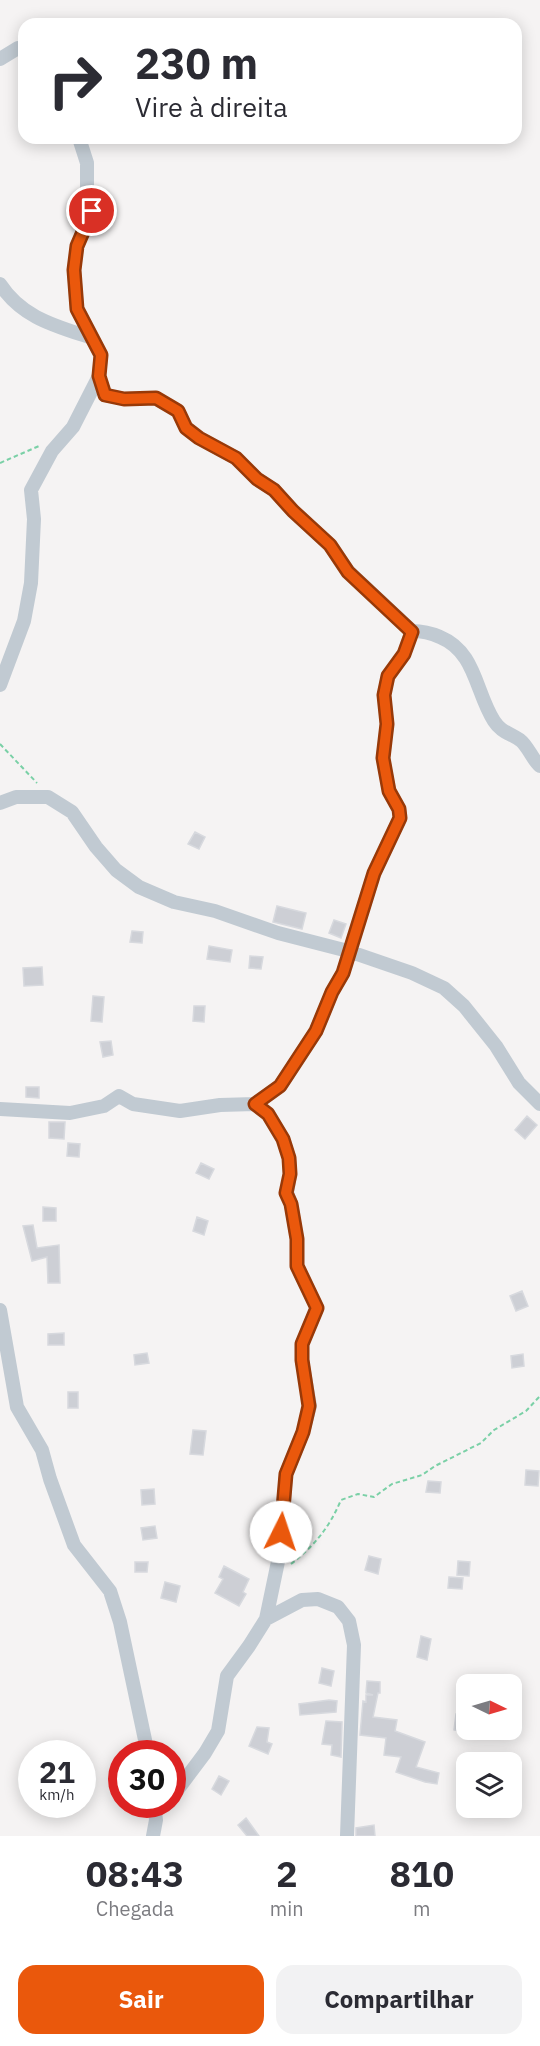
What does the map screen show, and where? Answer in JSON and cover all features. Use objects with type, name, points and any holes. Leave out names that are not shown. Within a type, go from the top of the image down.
[{"type":"street","points":[[0,59],[18,48]]},
{"type":"street","points":[[0,685],[24,621],[31,583],[34,519],[32,490],[52,451],[73,427],[99,376],[101,355],[77,309],[74,270],[77,246],[92,211],[87,188],[87,163],[81,144]]},
{"type":"street","points":[[0,284],[5,292],[32,316],[92,338]]},
{"type":"street","points":[[99,376],[105,395],[124,399],[156,398],[178,411],[186,428],[199,438],[236,458],[257,479],[274,490],[313,528],[330,545],[348,572],[412,632]]},
{"type":"street","points":[[412,632],[420,631],[454,644],[470,664],[494,721],[502,732],[521,740],[540,766]]},
{"type":"street","points":[[0,1109],[70,1113],[104,1106],[119,1096],[133,1104],[180,1111],[220,1105],[255,1104],[280,1086],[316,1031],[332,992],[343,973],[374,873],[400,818],[399,809],[389,791],[383,758],[387,724],[384,695],[388,676],[404,654],[412,632]]},
{"type":"street","points":[[0,803],[16,798],[48,797],[72,812],[96,847],[116,870],[139,887],[174,902],[215,911],[278,933],[348,951],[412,973],[444,988],[464,1006],[496,1046],[519,1083],[540,1104]]},
{"type":"street","points":[[186,1778],[218,1731],[227,1676],[266,1619],[280,1552],[286,1474],[303,1432],[309,1406],[302,1344],[317,1308],[297,1266],[297,1239],[291,1204],[286,1193],[290,1174],[289,1158],[283,1139],[268,1114],[255,1104]]},
{"type":"street","points":[[0,1310],[17,1407],[42,1450],[74,1545],[110,1592],[117,1612],[145,1740]]},
{"type":"street","points":[[266,1619],[302,1600],[318,1599],[338,1607],[349,1621],[354,1645],[346,1836]]},
{"type":"street","points":[[153,1836],[156,1820]]},
{"type":"path","points":[[0,463],[39,446]]},
{"type":"path","points":[[0,744],[28,772],[48,797]]},
{"type":"path","points":[[288,1570],[332,1521],[341,1500],[358,1494],[374,1497],[392,1484],[422,1475],[481,1443],[494,1430],[526,1411],[540,1396]]},
{"type":"building","points":[[195,832],[205,837],[199,849],[188,844]]},
{"type":"building","points":[[277,906],[306,913],[302,929],[273,922]]},
{"type":"building","points":[[334,920],[346,924],[341,938],[329,933]]},
{"type":"building","points":[[132,931],[143,932],[142,943],[130,942]]},
{"type":"building","points":[[209,946],[232,950],[230,962],[207,959]]},
{"type":"building","points":[[250,956],[263,957],[261,969],[249,968]]},
{"type":"building","points":[[42,967],[43,985],[24,986],[23,968]]},
{"type":"building","points":[[93,996],[104,997],[102,1022],[91,1021]]},
{"type":"building","points":[[194,1006],[205,1006],[204,1022],[193,1021]]},
{"type":"building","points":[[111,1041],[113,1055],[103,1057],[100,1042]]},
{"type":"building","points":[[26,1087],[39,1087],[39,1098],[26,1097]]},
{"type":"building","points":[[527,1116],[537,1125],[525,1139],[515,1130]]},
{"type":"building","points":[[49,1122],[65,1122],[64,1139],[49,1138]]},
{"type":"building","points":[[68,1143],[80,1144],[79,1157],[67,1156]]},
{"type":"building","points":[[201,1163],[214,1169],[209,1179],[196,1173]]},
{"type":"building","points":[[43,1207],[56,1208],[56,1221],[43,1221]]},
{"type":"building","points":[[197,1217],[208,1221],[204,1235],[193,1231]]},
{"type":"building","points":[[33,1225],[37,1248],[59,1245],[60,1283],[48,1283],[47,1257],[32,1261],[23,1226]]},
{"type":"building","points":[[522,1291],[528,1306],[516,1311],[510,1296]]},
{"type":"building","points":[[64,1333],[64,1345],[48,1345],[48,1334]]},
{"type":"building","points":[[147,1353],[149,1363],[135,1365],[134,1355]]},
{"type":"building","points":[[523,1354],[524,1366],[512,1368],[511,1356]]},
{"type":"building","points":[[68,1392],[78,1392],[78,1408],[68,1408]]},
{"type":"building","points":[[193,1430],[206,1431],[203,1455],[190,1454]]},
{"type":"building","points":[[526,1470],[539,1471],[538,1486],[525,1485]]},
{"type":"building","points":[[428,1481],[441,1482],[440,1493],[426,1492]]},
{"type":"building","points":[[154,1489],[155,1504],[142,1505],[141,1490]]},
{"type":"building","points":[[155,1526],[157,1538],[143,1540],[141,1528]]},
{"type":"building","points":[[369,1556],[381,1559],[378,1574],[365,1570]]},
{"type":"building","points":[[458,1561],[470,1562],[469,1576],[457,1575]]},
{"type":"building","points":[[135,1562],[148,1562],[147,1572],[135,1572]]},
{"type":"building","points":[[224,1566],[249,1579],[243,1592],[246,1594],[239,1606],[215,1593],[223,1579],[219,1577]]},
{"type":"building","points":[[449,1577],[463,1578],[462,1589],[448,1588]]},
{"type":"building","points":[[165,1582],[180,1586],[176,1602],[161,1598]]},
{"type":"building","points":[[421,1636],[431,1639],[427,1660],[417,1657]]},
{"type":"building","points":[[322,1668],[334,1671],[331,1686],[319,1683]]},
{"type":"building","points":[[367,1681],[380,1682],[380,1693],[378,1693],[373,1717],[397,1720],[395,1731],[425,1742],[416,1767],[439,1773],[437,1784],[396,1772],[401,1757],[384,1755],[386,1738],[360,1735],[363,1701],[366,1702],[366,1695],[373,1695],[366,1693]]},
{"type":"building","points":[[337,1701],[336,1712],[300,1715],[299,1704]]},
{"type":"building","points":[[326,1721],[342,1722],[341,1757],[331,1755],[332,1745],[322,1744]]},
{"type":"building","points":[[257,1727],[269,1728],[267,1742],[272,1744],[268,1754],[249,1746]]},
{"type":"building","points":[[219,1776],[229,1781],[221,1795],[212,1789]]},
{"type":"building","points":[[246,1818],[259,1836],[247,1836],[238,1825]]},
{"type":"building","points":[[374,1825],[375,1836],[356,1836],[356,1828]]},
{"type":"route","points":[[92,211],[77,246],[74,270],[77,309],[101,355],[99,376],[105,395],[124,399],[156,398],[178,411],[186,428],[199,438],[236,458],[257,479],[274,490],[330,545],[348,572],[412,632],[404,654],[388,676],[384,695],[387,724],[383,758],[389,791],[399,809],[400,818],[397,828],[374,873],[343,973],[332,992],[316,1031],[292,1071],[280,1086],[255,1104],[268,1114],[283,1139],[289,1158],[290,1174],[286,1193],[291,1204],[297,1239],[297,1266],[317,1308],[302,1344],[304,1379],[309,1406],[303,1432],[286,1474],[281,1532]]}]
